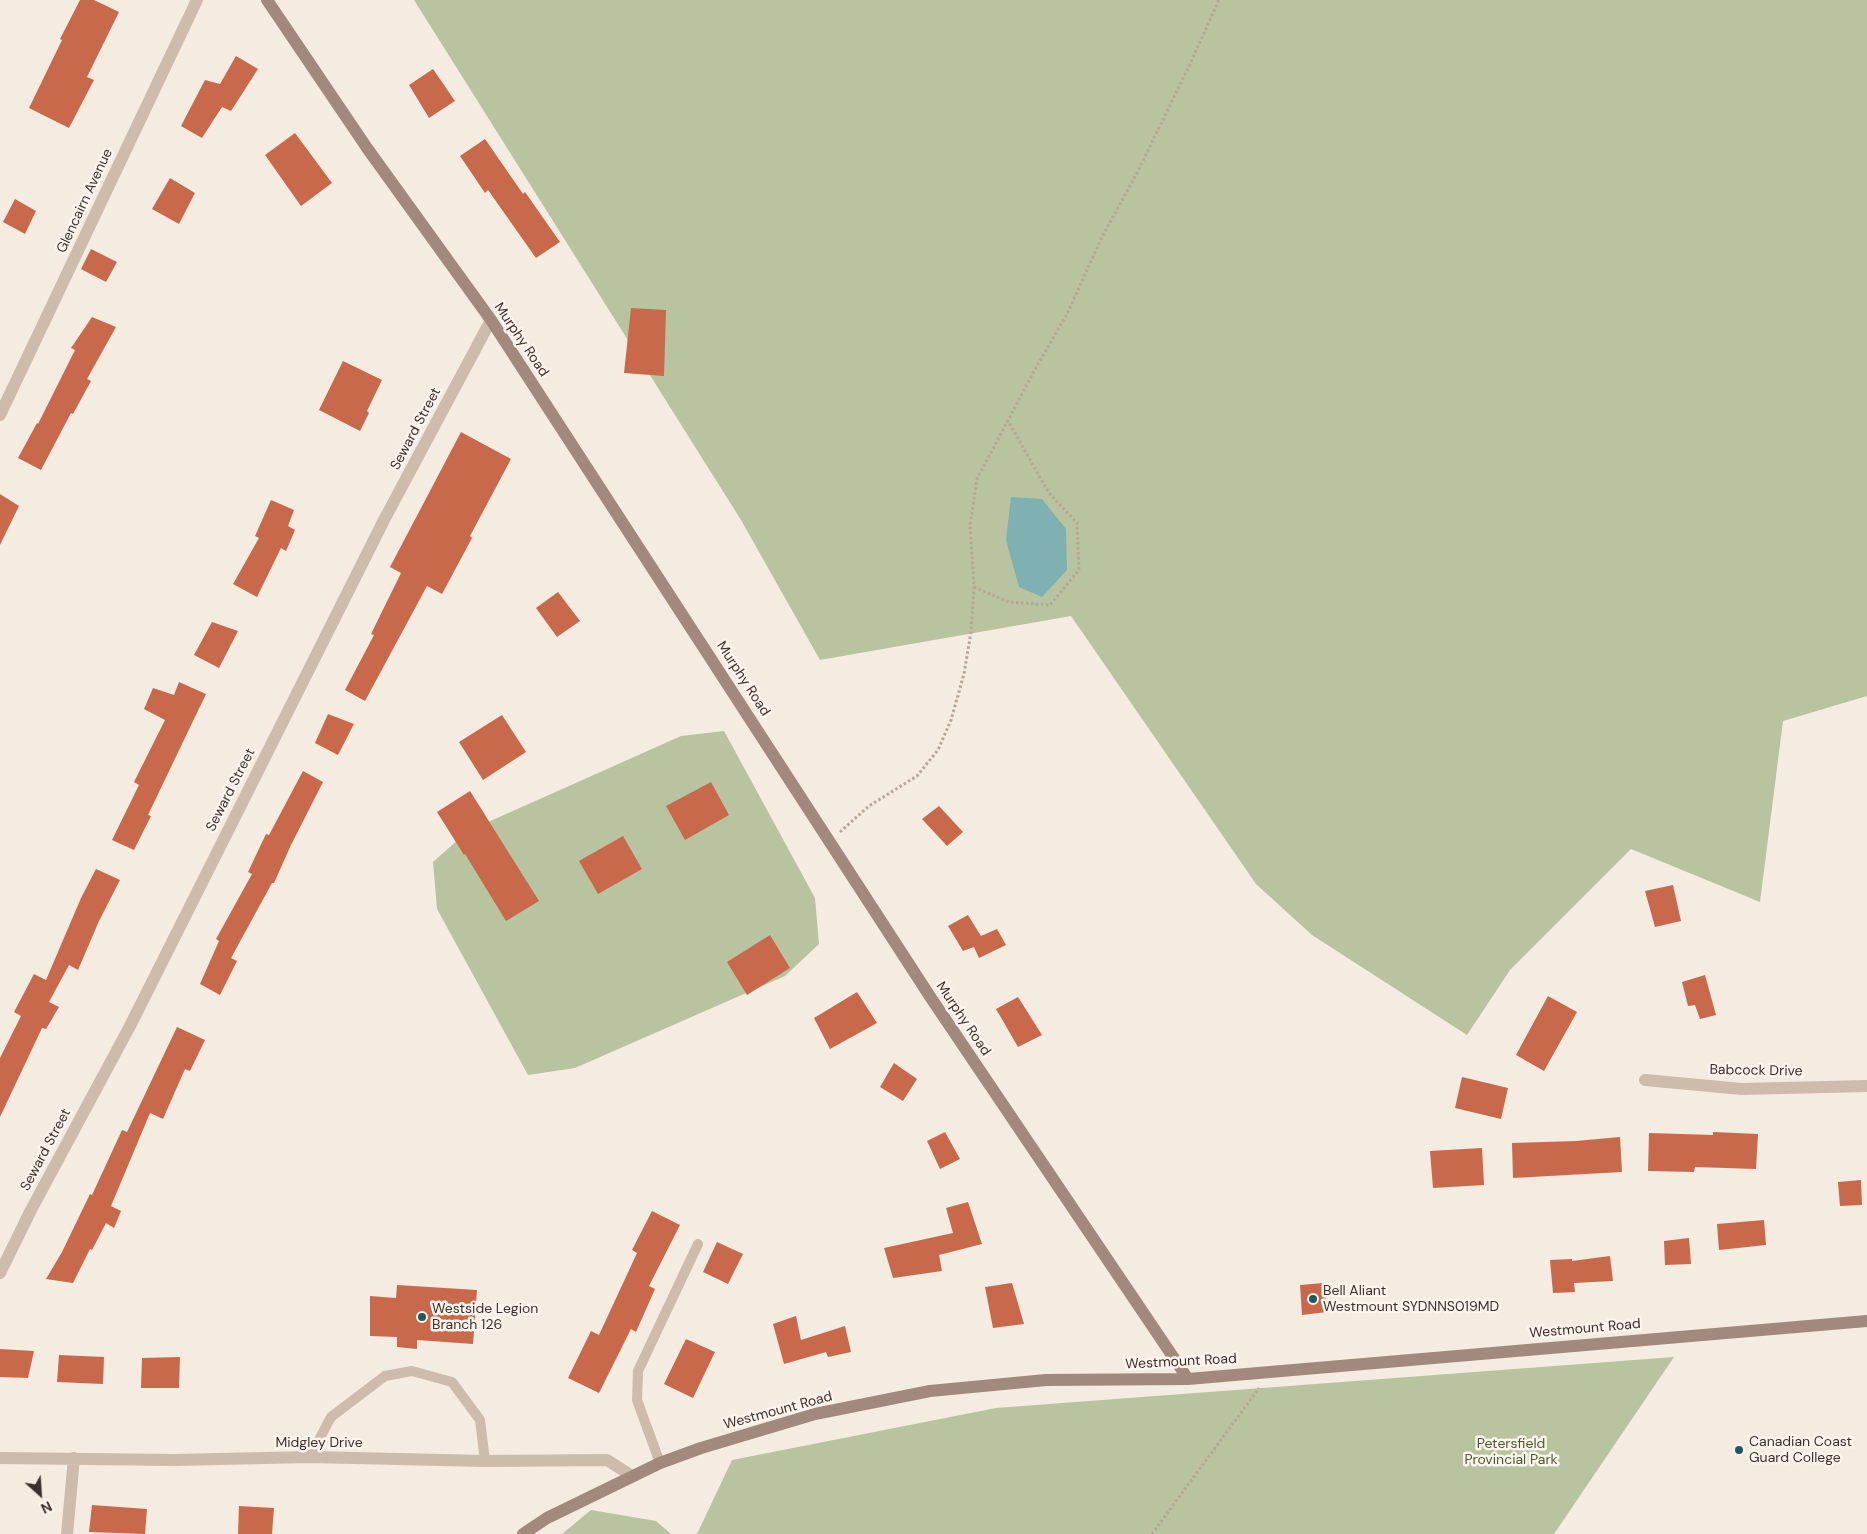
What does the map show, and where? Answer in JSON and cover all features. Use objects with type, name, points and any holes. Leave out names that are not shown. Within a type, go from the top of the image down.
[{"type":"street","name":"Glencairn Avenue","points":[[0,415],[197,0]]},
{"type":"street","name":"Murphy Road","points":[[267,0],[367,148],[491,320],[931,998],[1188,1379]]},
{"type":"street","name":"Seward Street","points":[[0,1273],[31,1210],[130,1026],[384,520],[491,320]]},
{"type":"street","name":"Babcock Drive","points":[[1645,1080],[1742,1089],[1867,1086]]},
{"type":"street","name":"Westmount Road","points":[[523,1534],[547,1518],[632,1476],[660,1463],[702,1448],[816,1414],[930,1391],[1046,1380],[1188,1379],[1867,1321]]},
{"type":"street","name":"Midgley Drive","points":[[0,1458],[174,1460],[310,1457],[485,1461],[607,1460],[632,1476]]},
{"type":"street","points":[[67,1534],[74,1458]]},
{"type":"lane","points":[[660,1463],[637,1400],[638,1371],[698,1244]]},
{"type":"lane","points":[[310,1457],[331,1417],[385,1376],[412,1371],[452,1382],[480,1420],[485,1461]]},
{"type":"path","points":[[830,841],[869,806],[917,776],[938,750],[951,720],[964,674],[971,632],[974,587],[970,525],[977,479],[1068,312],[1102,237],[1138,171],[1220,0]]},
{"type":"path","points":[[974,587],[1009,602],[1050,605],[1080,570],[1077,522],[1049,493],[1008,421]]},
{"type":"path","points":[[1152,1534],[1272,1371]]},
{"type":"green space","points":[[414,0],[1867,0],[1867,696],[1783,721],[1760,902],[1631,849],[1510,970],[1467,1035],[1312,935],[1256,884],[1071,616],[820,660],[741,520]]},
{"type":"green space","points":[[724,731],[815,898],[819,944],[785,976],[575,1068],[528,1075],[437,909],[433,862],[468,831],[681,736]]},
{"type":"green space","name":"Petersfield Provincial Park","points":[[1674,1357],[1554,1534],[697,1534],[732,1460],[996,1408]]},
{"type":"green space","points":[[591,1510],[656,1521],[671,1534],[562,1534]]},
{"type":"water","points":[[1011,497],[1042,499],[1066,529],[1067,570],[1042,597],[1019,587],[1006,540]]},
{"type":"building","points":[[80,0],[94,0],[119,12],[87,77],[94,80],[69,128],[29,108]]},
{"type":"building","points":[[236,56],[258,69],[231,111],[222,107],[202,138],[181,126],[205,80],[220,84]]},
{"type":"building","points":[[433,69],[455,101],[429,118],[409,85]]},
{"type":"building","points":[[295,133],[332,183],[301,206],[265,155]]},
{"type":"building","points":[[485,139],[523,194],[525,192],[560,242],[536,258],[488,190],[485,193],[460,156]]},
{"type":"building","points":[[170,178],[195,193],[179,224],[152,209]]},
{"type":"building","points":[[15,199],[36,211],[25,234],[3,222]]},
{"type":"building","points":[[91,249],[117,262],[106,282],[81,269]]},
{"type":"building","points":[[631,308],[666,310],[664,376],[624,373]]},
{"type":"building","points":[[92,317],[116,327],[87,379],[91,381],[73,414],[71,413],[41,470],[18,458],[38,424],[75,350],[71,348]]},
{"type":"building","points":[[343,361],[382,380],[360,431],[319,410]]},
{"type":"building","points":[[461,432],[511,459],[442,594],[427,586],[365,701],[345,690],[374,635],[371,634],[401,573],[390,567]]},
{"type":"building","points":[[0,494],[19,506],[0,545]]},
{"type":"building","points":[[271,500],[294,510],[288,526],[295,530],[286,551],[281,548],[257,597],[233,584],[259,538],[255,536]]},
{"type":"building","points":[[558,592],[580,621],[557,637],[536,608]]},
{"type":"building","points":[[212,622],[238,631],[219,668],[194,655]]},
{"type":"building","points":[[179,682],[206,694],[148,815],[151,816],[134,850],[112,840],[139,785],[134,782],[165,720],[144,709],[153,688],[174,695]]},
{"type":"building","points":[[328,714],[354,724],[338,755],[315,743]]},
{"type":"building","points":[[502,715],[526,752],[483,780],[459,742]]},
{"type":"building","points":[[303,771],[323,782],[274,883],[272,883],[231,958],[237,961],[220,995],[200,984],[219,941],[216,939],[252,874],[248,872],[266,834],[269,835]]},
{"type":"building","points":[[711,782],[729,815],[685,840],[666,806]]},
{"type":"building","points":[[470,791],[539,901],[506,921],[437,812]]},
{"type":"building","points":[[939,806],[963,832],[947,846],[922,819]]},
{"type":"building","points":[[623,836],[642,869],[598,894],[579,861]]},
{"type":"building","points":[[96,869],[120,880],[99,921],[78,970],[69,965],[49,1002],[59,1007],[46,1029],[42,1028],[0,1117],[0,1058],[21,1016],[14,1012],[34,974],[46,980],[81,898]]},
{"type":"building","points":[[1673,885],[1681,921],[1655,927],[1645,891]]},
{"type":"building","points":[[968,915],[981,936],[997,929],[1006,945],[979,958],[974,947],[963,951],[948,926]]},
{"type":"building","points":[[770,935],[790,968],[747,995],[727,962]]},
{"type":"building","points":[[1705,975],[1716,1015],[1700,1019],[1695,1005],[1688,1006],[1682,982]]},
{"type":"building","points":[[857,992],[877,1023],[830,1049],[814,1018]]},
{"type":"building","points":[[1548,996],[1577,1012],[1544,1071],[1516,1055]]},
{"type":"building","points":[[1018,997],[1042,1035],[1018,1047],[996,1009]]},
{"type":"building","points":[[177,1027],[205,1040],[190,1071],[185,1069],[163,1119],[150,1113],[111,1206],[121,1211],[114,1228],[106,1223],[73,1283],[46,1279],[62,1252],[90,1194],[92,1195],[122,1130],[127,1132]]},
{"type":"building","points":[[894,1063],[917,1079],[903,1101],[880,1087]]},
{"type":"building","points":[[1462,1077],[1508,1088],[1501,1119],[1455,1108]]},
{"type":"building","points":[[945,1132],[960,1159],[940,1169],[927,1141]]},
{"type":"building","points":[[1713,1132],[1758,1134],[1756,1169],[1695,1167],[1694,1172],[1648,1171],[1649,1133],[1713,1135]]},
{"type":"building","points":[[1620,1137],[1622,1172],[1513,1178],[1512,1143],[1576,1141]]},
{"type":"building","points":[[1482,1148],[1484,1185],[1433,1188],[1430,1151]]},
{"type":"building","points":[[1861,1180],[1862,1205],[1840,1206],[1838,1182]]},
{"type":"building","points":[[968,1202],[982,1244],[939,1255],[942,1271],[893,1278],[884,1248],[953,1233],[946,1208]]},
{"type":"building","points":[[652,1211],[680,1225],[649,1286],[655,1289],[636,1332],[631,1329],[599,1393],[568,1378],[591,1331],[599,1335],[637,1253],[632,1250]]},
{"type":"building","points":[[1764,1220],[1766,1245],[1719,1250],[1717,1224]]},
{"type":"building","points":[[1689,1238],[1691,1264],[1665,1265],[1664,1241]]},
{"type":"building","points":[[717,1242],[743,1254],[728,1284],[703,1272]]},
{"type":"building","points":[[1610,1256],[1613,1281],[1574,1283],[1575,1292],[1553,1293],[1550,1260],[1572,1259],[1572,1261]]},
{"type":"building","points":[[1012,1283],[1024,1324],[993,1328],[985,1287]]},
{"type":"building","name":"Bell Aliant Westmount SYDNNS019MD","points":[[1324,1283],[1327,1312],[1302,1315],[1300,1285]]},
{"type":"building","name":"Westside Legion Branch 126","points":[[397,1285],[477,1290],[473,1344],[417,1340],[417,1349],[397,1347],[397,1337],[370,1336],[370,1296],[396,1298]]},
{"type":"building","points":[[796,1316],[801,1340],[845,1326],[851,1352],[828,1357],[826,1352],[784,1364],[773,1324]]},
{"type":"building","points":[[686,1339],[715,1352],[693,1398],[664,1384]]},
{"type":"building","points":[[0,1349],[34,1351],[28,1378],[0,1377]]},
{"type":"building","points":[[59,1355],[104,1357],[103,1384],[57,1382]]},
{"type":"building","points":[[180,1357],[179,1388],[141,1388],[142,1358]]},
{"type":"building","points":[[92,1505],[147,1509],[145,1534],[89,1532]]},
{"type":"building","points":[[239,1506],[274,1508],[272,1534],[238,1534]]},
{"type":"place","name":"Bell Aliant Westmount SYDNNS019MD","points":[[1313,1299]]},
{"type":"place","name":"Westside Legion Branch 126","points":[[422,1317]]},
{"type":"place","name":"Canadian Coast Guard College","points":[[1739,1450]]}]
